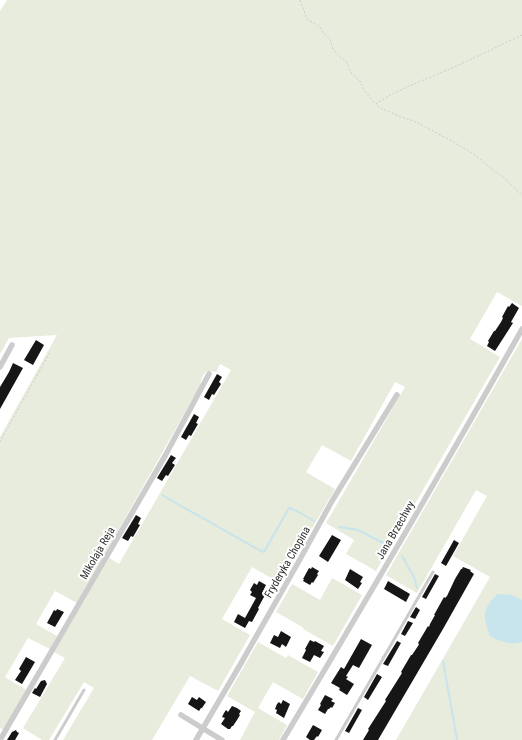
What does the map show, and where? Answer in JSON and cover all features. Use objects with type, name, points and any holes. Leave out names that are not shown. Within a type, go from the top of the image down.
[{"type":"street","name":"Jana Brzechwy","points":[[283,740],[396,550],[522,329]]},
{"type":"street","points":[[0,367],[12,344]]},
{"type":"street","name":"Mikołaja Reja","points":[[0,740],[168,449],[209,374]]},
{"type":"street","name":"Fryderyka Chopina","points":[[196,740],[332,501],[397,395]]},
{"type":"street","points":[[181,715],[222,740]]},
{"type":"lane","points":[[336,740],[433,572]]},
{"type":"lane","points":[[55,740],[84,690]]},
{"type":"path","points":[[300,0],[306,19],[320,27],[330,40],[333,49],[347,62],[351,72],[360,81],[364,90],[380,108],[414,121],[475,155],[522,195]]},
{"type":"path","points":[[376,104],[408,86],[447,70],[522,35]]},
{"type":"path","points":[[0,442],[50,352]]},
{"type":"green space","points":[[7,0],[522,0],[522,306],[497,292],[470,339],[500,357],[376,571],[346,554],[354,540],[326,523],[405,387],[395,382],[351,461],[322,445],[306,472],[335,489],[280,583],[252,567],[222,619],[250,635],[218,691],[190,676],[152,740],[63,740],[94,688],[84,682],[49,740],[42,740],[23,728],[65,658],[54,652],[109,558],[119,564],[231,370],[220,364],[216,372],[206,372],[204,374],[200,386],[77,603],[55,591],[36,624],[57,636],[50,649],[28,638],[5,677],[26,690],[4,730],[0,728],[0,437],[57,335],[9,338],[0,354],[0,11]]},
{"type":"green space","points":[[522,339],[522,740],[396,740],[490,577],[453,556],[487,496],[476,490],[417,593],[386,575]]},
{"type":"green space","points":[[332,578],[362,595],[333,646],[276,612],[292,584],[320,600]]},
{"type":"green space","points":[[258,642],[286,658],[288,655],[318,672],[303,699],[273,682],[258,708],[287,725],[279,740],[240,740],[255,712],[227,696]]},
{"type":"water","points":[[497,594],[512,595],[522,600],[522,642],[509,643],[490,636],[485,613],[488,605]]},
{"type":"building","points":[[512,303],[519,308],[511,322],[513,323],[495,351],[487,346],[488,341],[501,322],[508,306],[509,307]]},
{"type":"building","points":[[36,340],[44,345],[33,365],[24,360]]},
{"type":"building","points":[[13,363],[23,368],[0,409],[0,387]]},
{"type":"building","points":[[217,374],[222,377],[219,382],[221,384],[209,400],[204,397]]},
{"type":"building","points":[[194,414],[199,417],[196,423],[198,424],[191,436],[189,435],[186,440],[181,437]]},
{"type":"building","points":[[171,455],[176,458],[172,463],[175,465],[168,476],[166,475],[162,481],[157,478]]},
{"type":"building","points":[[136,515],[141,518],[138,524],[140,525],[133,537],[131,536],[128,541],[122,538]]},
{"type":"building","points":[[332,535],[341,540],[328,562],[319,556]]},
{"type":"building","points":[[454,540],[459,543],[446,566],[441,563]]},
{"type":"building","points":[[312,567],[319,571],[313,583],[312,582],[310,585],[303,581],[303,579],[309,568],[311,569]]},
{"type":"building","points":[[463,567],[471,570],[470,571],[474,574],[443,629],[378,740],[363,740],[369,730],[368,729],[402,673],[401,672],[418,646],[418,643],[428,626],[429,627],[444,597],[445,598],[447,596],[455,579]]},
{"type":"building","points":[[350,569],[363,577],[360,582],[362,583],[358,589],[345,580]]},
{"type":"building","points":[[435,574],[439,576],[426,599],[422,597]]},
{"type":"building","points":[[259,581],[266,585],[262,593],[265,595],[252,622],[249,621],[245,628],[234,622],[238,614],[245,618],[256,598],[250,595],[252,592],[250,590],[254,583],[257,585]]},
{"type":"building","points":[[388,581],[410,594],[406,602],[384,589]]},
{"type":"building","points":[[416,607],[420,610],[415,619],[410,617]]},
{"type":"building","points":[[57,609],[64,612],[55,627],[47,623],[54,610],[56,611]]},
{"type":"building","points":[[408,621],[413,623],[405,636],[401,634]]},
{"type":"building","points":[[281,631],[291,637],[286,647],[282,644],[280,648],[270,643],[274,635],[278,637]]},
{"type":"building","points":[[361,639],[372,645],[359,668],[353,665],[346,676],[348,677],[346,679],[354,684],[347,695],[339,690],[340,688],[331,683],[341,667],[344,669]]},
{"type":"building","points":[[310,640],[324,646],[321,651],[324,652],[320,658],[314,655],[310,662],[302,658]]},
{"type":"building","points":[[397,641],[401,643],[388,666],[383,664]]},
{"type":"building","points":[[26,657],[35,662],[22,684],[15,680],[21,671],[19,669]]},
{"type":"building","points":[[377,674],[382,677],[368,700],[364,697]]},
{"type":"building","points":[[45,680],[47,684],[40,697],[32,693],[41,681]]},
{"type":"building","points":[[325,695],[333,699],[331,701],[335,703],[325,714],[318,710]]},
{"type":"building","points":[[192,697],[197,700],[199,697],[206,702],[199,711],[188,704]]},
{"type":"building","points":[[283,700],[290,704],[284,718],[276,713],[277,710],[275,709],[277,704],[279,702],[281,704]]},
{"type":"building","points":[[232,706],[241,711],[233,726],[228,729],[221,724],[225,718],[222,717],[226,710],[228,712]]},
{"type":"building","points":[[358,708],[362,710],[349,733],[345,731]]},
{"type":"building","points":[[313,725],[322,730],[318,737],[317,736],[314,740],[310,740],[306,737]]},
{"type":"building","points":[[16,730],[19,733],[15,740],[7,740],[12,732]]},
{"type":"waterway","points":[[162,495],[264,552],[289,508],[314,521]]},
{"type":"waterway","points":[[339,527],[358,530],[387,545]]},
{"type":"waterway","points":[[402,556],[414,577],[417,588]]},
{"type":"waterway","points":[[443,661],[457,740]]}]
